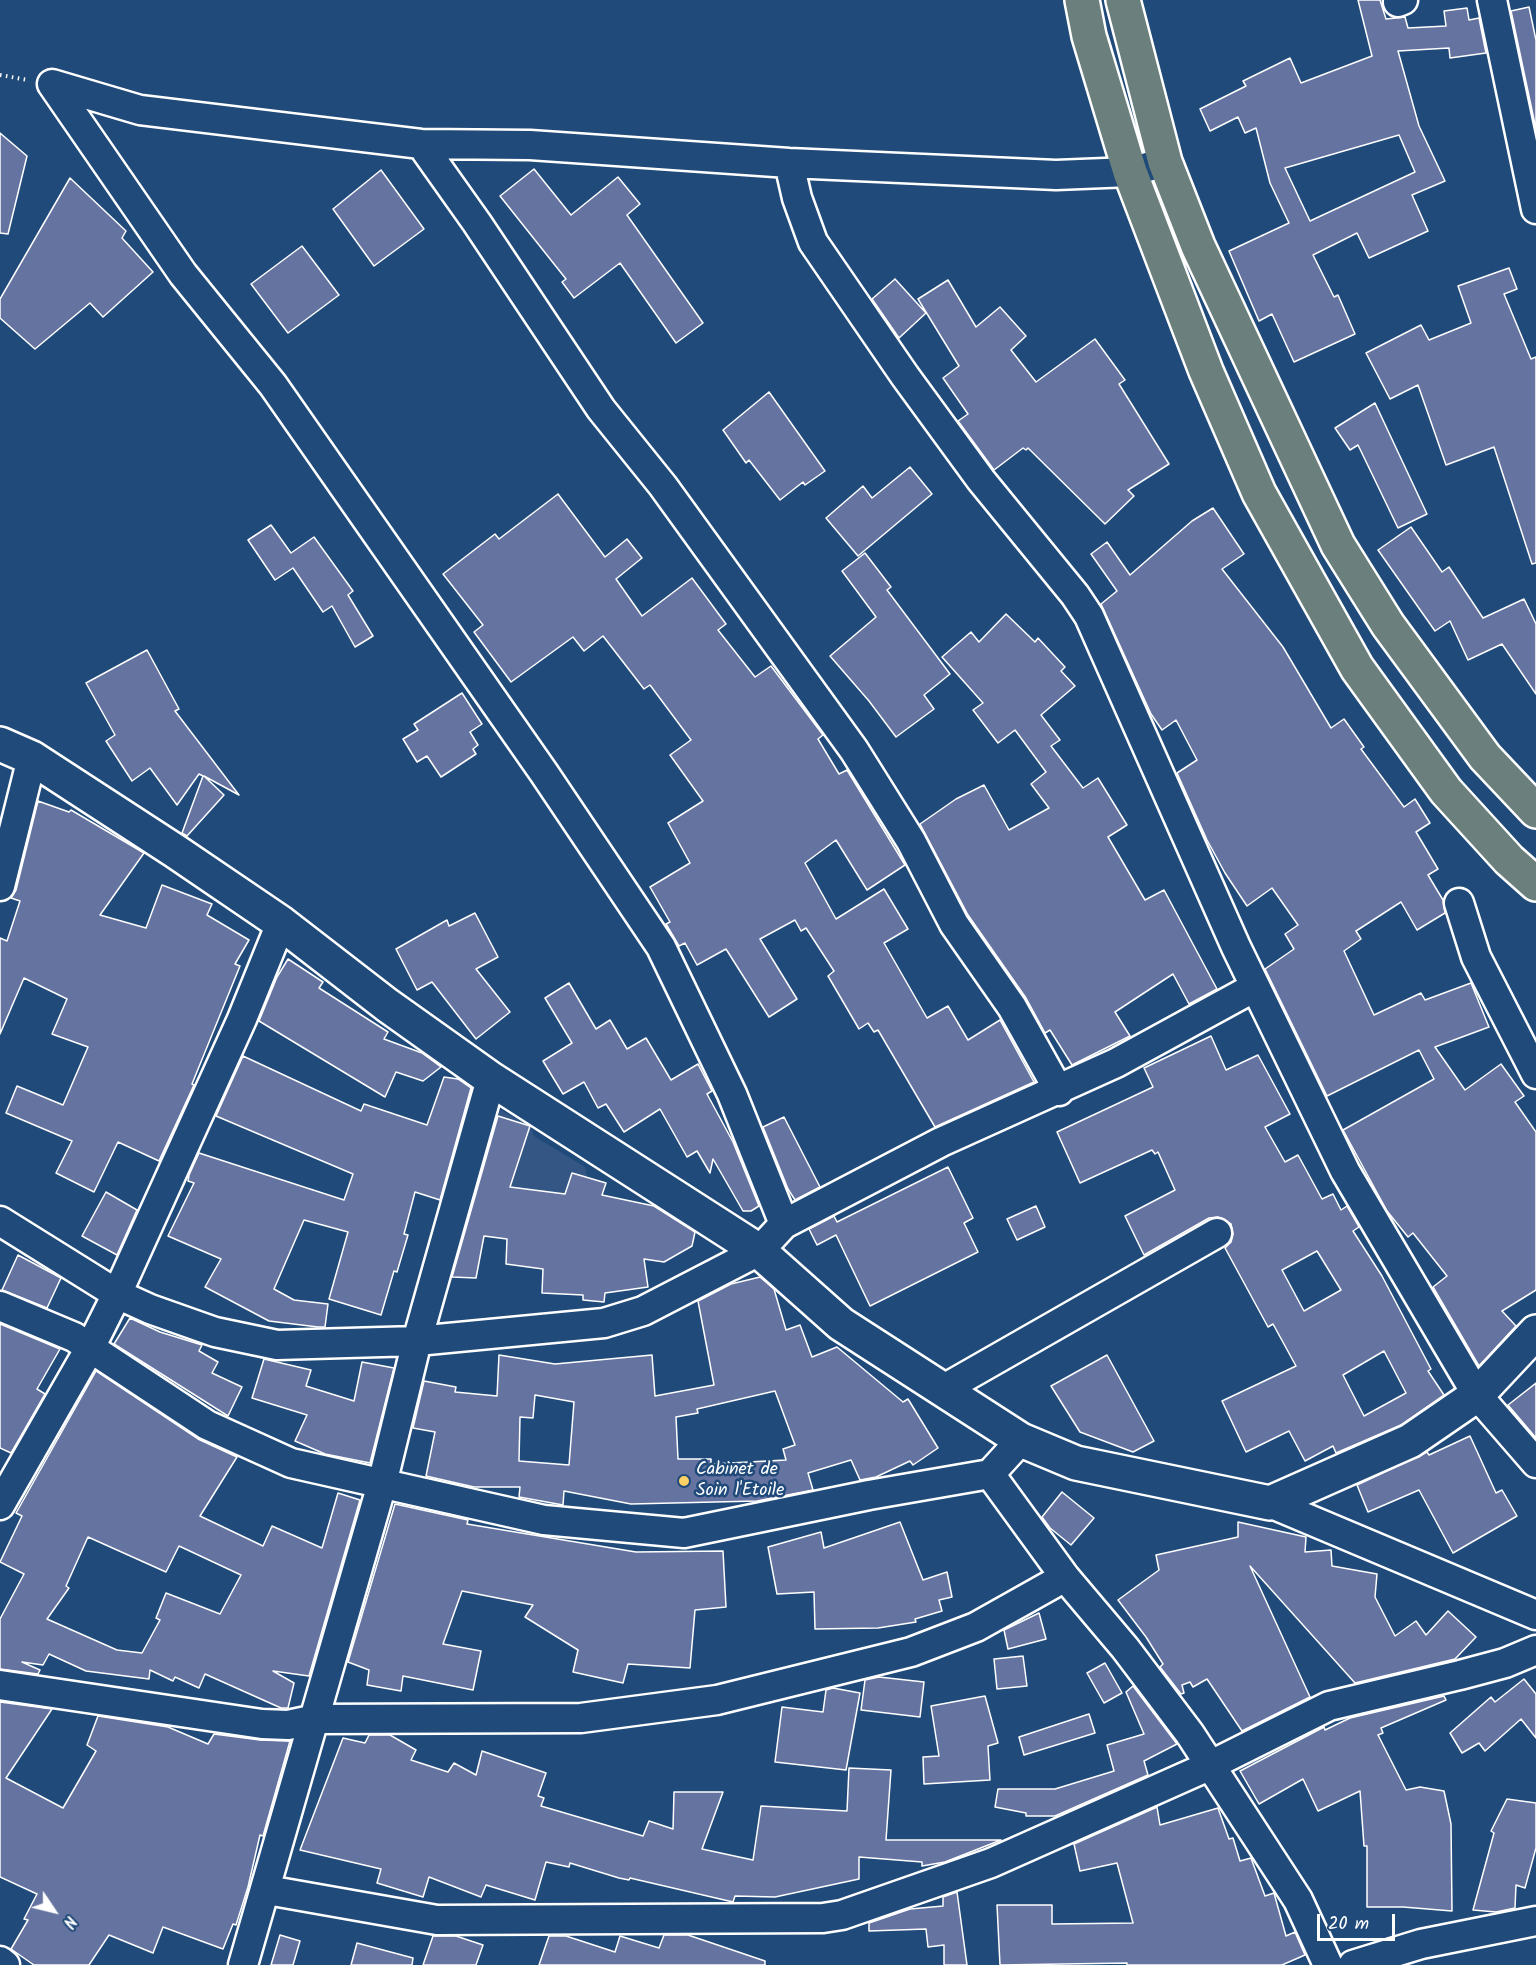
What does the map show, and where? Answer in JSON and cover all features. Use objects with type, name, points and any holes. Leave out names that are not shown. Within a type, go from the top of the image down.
[{"type":"main road","points":[[1082,0],[1089,36],[1130,172],[1206,371],[1259,493],[1307,583],[1357,668],[1446,791],[1509,860],[1536,884]]},
{"type":"main road","points":[[1123,0],[1165,162],[1219,295],[1338,545],[1388,625],[1478,747],[1536,811]]},
{"type":"street","points":[[1492,0],[1536,209]]},
{"type":"street","points":[[784,1224],[732,1094],[661,947],[544,772],[273,385],[183,274],[52,84],[140,110],[421,144],[530,145],[789,164],[1056,175],[1130,172],[1165,162]]},
{"type":"street","points":[[421,144],[477,223],[601,409],[663,486],[854,750],[911,841],[954,924],[1012,1007],[1059,1091]]},
{"type":"street","points":[[789,164],[797,198],[813,242],[904,376],[981,480],[1063,579],[1089,616],[1255,987],[1345,1171],[1477,1395],[1536,1463]]},
{"type":"street","points":[[0,744],[32,758],[281,923],[387,1005],[491,1079],[759,1251],[841,1323],[1021,1440],[1076,1463],[1270,1503],[1536,1615]]},
{"type":"street","points":[[0,886],[32,758]]},
{"type":"street","points":[[1459,903],[1476,957],[1536,1074]]},
{"type":"street","points":[[0,1505],[90,1348],[117,1294],[242,1019],[281,923]]},
{"type":"street","points":[[0,1221],[117,1294],[150,1309],[215,1332],[277,1345],[417,1341],[604,1323],[644,1311],[759,1251],[784,1224],[941,1142],[1059,1091],[1116,1063],[1255,987]]},
{"type":"street","points":[[243,1965],[267,1890],[382,1484],[417,1341],[491,1079]]},
{"type":"street","points":[[942,1390],[1217,1233]]},
{"type":"street","points":[[0,1306],[74,1336],[207,1425],[291,1463],[544,1520],[684,1533],[869,1495],[990,1474],[1021,1440]]},
{"type":"street","points":[[1270,1503],[1410,1441],[1477,1395],[1536,1332]]},
{"type":"street","points":[[990,1474],[1065,1577],[1125,1648],[1190,1734],[1298,1900],[1328,1965]]},
{"type":"street","points":[[0,1685],[262,1724],[288,1725],[316,1719],[581,1718],[717,1700],[911,1652],[976,1627],[1065,1577]]},
{"type":"street","points":[[267,1890],[436,1920],[823,1918],[842,1915],[991,1863],[1209,1766],[1329,1706],[1494,1666],[1536,1650]]},
{"type":"street","points":[[1353,1965],[1421,1944],[1536,1921]]},
{"type":"street","points":[[0,1961],[5,1965]]},
{"type":"shaded area","points":[[493,1106],[530,1126],[534,1136],[585,1167],[587,1176],[575,1232],[462,1218]]},
{"type":"building","points":[[1358,0],[1380,0],[1386,19],[1405,17],[1408,28],[1446,26],[1444,11],[1467,8],[1469,20],[1479,18],[1486,53],[1450,58],[1449,48],[1398,51],[1419,126],[1445,181],[1412,195],[1428,231],[1369,258],[1357,233],[1313,255],[1334,297],[1338,295],[1355,334],[1294,362],[1272,314],[1259,321],[1229,251],[1289,223],[1270,183],[1256,128],[1245,133],[1238,117],[1210,131],[1200,109],[1246,86],[1243,81],[1290,58],[1301,83],[1372,56]],"holes":[[[1399,135],[1415,172],[1310,221],[1285,168]]]},
{"type":"building","points":[[1529,7],[1536,40],[1536,129],[1511,11]]},
{"type":"building","points":[[0,133],[27,156],[8,234],[0,233]]},
{"type":"building","points":[[534,169],[571,215],[618,177],[640,204],[627,215],[703,323],[676,343],[620,263],[574,298],[562,282],[566,279],[500,196]]},
{"type":"building","points":[[381,170],[424,229],[374,266],[333,209]]},
{"type":"building","points":[[70,178],[126,231],[122,238],[153,272],[103,317],[90,303],[35,349],[0,318],[0,299]]},
{"type":"building","points":[[302,246],[339,295],[288,333],[251,284]]},
{"type":"building","points":[[1509,268],[1517,289],[1504,294],[1531,359],[1536,357],[1536,563],[1532,564],[1494,447],[1446,465],[1418,385],[1390,399],[1366,353],[1421,325],[1429,340],[1471,323],[1458,286]]},
{"type":"building","points":[[895,279],[926,313],[899,338],[872,299]]},
{"type":"building","points":[[948,280],[976,327],[1000,307],[1026,336],[1011,350],[1036,382],[1095,339],[1125,380],[1119,384],[1169,464],[1128,490],[1134,496],[1105,524],[1028,448],[1026,450],[1023,448],[994,470],[958,421],[968,414],[943,378],[959,366],[918,299]]},
{"type":"building","points":[[769,392],[825,471],[805,485],[803,482],[780,500],[749,460],[746,463],[723,430]]},
{"type":"building","points":[[1375,403],[1427,514],[1398,528],[1358,445],[1350,450],[1335,428]]},
{"type":"building","points":[[910,467],[932,494],[858,556],[826,518],[863,486],[872,498]]},
{"type":"building","points":[[558,494],[605,557],[627,539],[642,558],[616,579],[642,616],[692,578],[726,624],[718,630],[755,677],[771,666],[823,735],[818,739],[839,774],[847,770],[905,865],[867,890],[836,840],[805,863],[836,919],[884,889],[908,929],[884,943],[927,1018],[948,1006],[968,1040],[1000,1020],[1034,1082],[935,1127],[878,1030],[874,1032],[868,1023],[859,1029],[828,976],[834,971],[806,928],[801,931],[795,920],[760,939],[797,999],[769,1017],[726,949],[697,965],[685,943],[679,946],[666,924],[670,922],[650,887],[690,863],[668,823],[703,801],[670,755],[691,740],[650,685],[644,689],[603,636],[584,651],[573,637],[511,682],[474,632],[483,625],[443,574],[495,534],[499,539]]},
{"type":"building","points":[[1213,508],[1244,554],[1222,569],[1283,647],[1331,728],[1344,719],[1364,747],[1361,749],[1404,807],[1415,799],[1430,823],[1416,832],[1438,869],[1428,875],[1443,900],[1445,913],[1417,930],[1401,902],[1356,931],[1361,939],[1344,951],[1374,1015],[1421,993],[1425,1000],[1471,983],[1489,1027],[1435,1047],[1465,1090],[1501,1064],[1524,1096],[1515,1102],[1536,1132],[1536,1290],[1502,1311],[1516,1326],[1479,1366],[1433,1287],[1447,1276],[1413,1233],[1408,1237],[1387,1211],[1343,1130],[1434,1079],[1419,1050],[1327,1096],[1265,969],[1294,949],[1285,934],[1298,925],[1272,888],[1247,906],[1225,873],[1207,840],[1177,773],[1197,760],[1176,720],[1162,730],[1151,714],[1101,604],[1117,591],[1091,554],[1107,542],[1130,575],[1192,521]]},
{"type":"building","points":[[271,525],[291,553],[314,537],[353,591],[348,595],[373,636],[355,647],[332,606],[323,612],[293,568],[275,580],[248,540]]},
{"type":"building","points":[[1411,527],[1442,572],[1449,567],[1483,618],[1524,599],[1536,624],[1536,694],[1502,644],[1468,660],[1450,621],[1435,631],[1378,550]]},
{"type":"building","points":[[865,553],[891,587],[887,590],[950,674],[924,695],[934,709],[896,737],[869,701],[830,656],[876,617],[842,571]]},
{"type":"building","points":[[1006,614],[1035,642],[1038,638],[1065,667],[1061,671],[1075,686],[1041,715],[1060,740],[1051,746],[1083,788],[1098,778],[1127,825],[1108,837],[1145,900],[1164,890],[1217,989],[1189,1004],[1173,974],[1115,1012],[1130,1036],[1072,1065],[1050,1030],[1045,1033],[1026,998],[968,915],[920,824],[956,799],[984,785],[1009,830],[1049,808],[1031,784],[1046,772],[1015,730],[998,743],[973,710],[983,703],[942,657],[971,632],[979,642]]},
{"type":"building","points":[[147,650],[179,709],[175,711],[239,795],[204,776],[224,795],[187,836],[182,833],[203,776],[199,774],[177,805],[150,768],[132,781],[106,741],[115,735],[86,683]]},
{"type":"building","points":[[462,693],[482,724],[470,732],[478,745],[473,749],[476,754],[441,777],[427,756],[417,762],[403,739],[418,730],[414,724]]},
{"type":"building","points":[[38,801],[69,812],[71,810],[144,853],[100,915],[146,928],[162,885],[212,904],[207,915],[249,940],[235,964],[240,966],[192,1084],[194,1085],[159,1161],[118,1142],[94,1192],[56,1173],[72,1141],[6,1113],[17,1086],[63,1105],[88,1047],[52,1034],[67,999],[24,978],[0,1034],[0,938],[7,941],[20,901],[11,898],[16,890]]},
{"type":"building","points":[[475,913],[498,957],[476,969],[510,1012],[476,1039],[432,982],[417,990],[396,949],[447,920],[449,926]]},
{"type":"building","points":[[288,959],[323,982],[319,988],[388,1032],[384,1039],[422,1053],[441,1067],[423,1081],[396,1072],[385,1097],[259,1021],[277,977]]},
{"type":"building","points":[[569,983],[596,1029],[610,1020],[627,1049],[646,1038],[671,1080],[698,1064],[712,1091],[707,1094],[733,1142],[759,1206],[751,1211],[743,1211],[713,1159],[710,1173],[697,1151],[687,1157],[660,1109],[624,1132],[606,1104],[598,1108],[584,1082],[563,1094],[543,1061],[572,1043],[545,998]]},
{"type":"building","points":[[1211,1036],[1226,1070],[1258,1055],[1290,1114],[1265,1127],[1285,1162],[1298,1155],[1322,1199],[1333,1194],[1341,1210],[1347,1206],[1359,1227],[1353,1231],[1382,1276],[1431,1369],[1428,1371],[1444,1395],[1401,1425],[1336,1453],[1333,1446],[1305,1461],[1289,1431],[1246,1452],[1222,1401],[1296,1366],[1273,1324],[1268,1327],[1225,1248],[1231,1242],[1233,1234],[1231,1224],[1218,1217],[1209,1218],[1144,1255],[1125,1216],[1175,1190],[1158,1152],[1155,1154],[1152,1150],[1080,1183],[1057,1132],[1153,1087],[1144,1068]],"holes":[[[1317,1251],[1341,1290],[1304,1311],[1282,1270]],[[1384,1351],[1406,1393],[1364,1416],[1343,1375]]]},
{"type":"building","points":[[243,1056],[361,1111],[364,1104],[427,1125],[444,1077],[458,1079],[471,1088],[440,1200],[415,1192],[404,1234],[408,1235],[381,1315],[329,1299],[348,1232],[304,1220],[274,1289],[294,1300],[328,1304],[325,1327],[269,1321],[205,1287],[221,1259],[168,1236],[194,1183],[188,1181],[189,1175],[199,1153],[344,1200],[353,1174],[216,1116]]},
{"type":"building","points":[[498,1116],[530,1126],[510,1187],[565,1194],[572,1173],[606,1183],[602,1195],[654,1206],[695,1232],[692,1246],[664,1262],[644,1259],[648,1287],[605,1293],[604,1302],[583,1300],[583,1295],[542,1293],[543,1269],[506,1264],[507,1239],[484,1236],[476,1278],[452,1277]]},
{"type":"building","points":[[784,1117],[820,1187],[795,1200],[788,1189],[763,1127]]},
{"type":"building","points":[[948,1167],[973,1218],[964,1223],[978,1252],[870,1306],[836,1235],[817,1245],[809,1229],[834,1216],[837,1222]]},
{"type":"building","points":[[106,1192],[137,1210],[117,1255],[82,1236]]},
{"type":"building","points":[[1036,1206],[1045,1227],[1017,1240],[1007,1219]]},
{"type":"building","points":[[18,1255],[61,1278],[47,1308],[2,1290]]},
{"type":"building","points":[[760,1277],[774,1289],[786,1330],[800,1325],[812,1357],[837,1347],[903,1402],[908,1399],[938,1448],[913,1465],[910,1461],[876,1477],[860,1480],[851,1460],[808,1473],[813,1490],[757,1501],[631,1504],[564,1491],[563,1505],[519,1497],[520,1487],[474,1487],[426,1476],[435,1432],[413,1428],[424,1381],[456,1387],[455,1392],[497,1396],[499,1355],[555,1364],[652,1355],[655,1396],[714,1385],[698,1301],[731,1284]],"holes":[[[775,1391],[795,1445],[783,1449],[786,1460],[711,1464],[711,1459],[678,1459],[676,1417],[698,1413],[697,1409]],[[535,1395],[574,1402],[569,1465],[519,1461],[520,1417],[533,1418]]]},
{"type":"building","points":[[130,1318],[160,1332],[202,1345],[199,1351],[218,1362],[212,1373],[242,1387],[228,1416],[114,1344]]},
{"type":"building","points":[[0,1324],[60,1349],[37,1389],[45,1394],[11,1453],[0,1448]]},
{"type":"building","points":[[1107,1355],[1154,1441],[1133,1452],[1080,1432],[1051,1386]]},
{"type":"building","points":[[264,1359],[311,1370],[306,1386],[354,1401],[362,1362],[394,1368],[370,1463],[325,1454],[295,1441],[307,1415],[252,1398]]},
{"type":"building","points":[[96,1371],[198,1439],[237,1457],[200,1516],[263,1546],[272,1526],[322,1548],[338,1493],[360,1500],[309,1676],[273,1671],[294,1683],[288,1708],[281,1708],[205,1674],[199,1688],[175,1677],[173,1681],[150,1670],[149,1679],[86,1671],[49,1654],[43,1665],[22,1662],[40,1670],[38,1674],[0,1669],[0,1619],[24,1574],[0,1562],[22,1516],[16,1513]],"holes":[[[88,1537],[166,1572],[179,1546],[241,1575],[220,1614],[166,1593],[156,1618],[160,1620],[142,1653],[117,1650],[47,1619],[69,1588],[66,1586]]]},
{"type":"building","points":[[1536,1383],[1536,1438],[1508,1405]]},
{"type":"building","points":[[1470,1436],[1496,1493],[1502,1490],[1517,1516],[1453,1553],[1419,1490],[1368,1512],[1357,1485],[1427,1452],[1429,1455]]},
{"type":"building","points":[[1062,1492],[1094,1518],[1071,1545],[1050,1528],[1042,1517]]},
{"type":"building","points":[[395,1504],[468,1520],[467,1524],[636,1552],[723,1551],[726,1607],[695,1610],[690,1668],[628,1664],[623,1683],[573,1672],[578,1650],[525,1617],[533,1605],[462,1591],[443,1644],[481,1651],[473,1690],[403,1676],[401,1691],[367,1685],[369,1670],[348,1662]]},
{"type":"building","points":[[900,1522],[923,1580],[947,1572],[952,1597],[939,1600],[942,1611],[915,1619],[916,1622],[878,1628],[815,1629],[814,1592],[777,1594],[768,1547],[821,1532],[824,1548]]},
{"type":"building","points":[[1238,1522],[1306,1537],[1305,1552],[1331,1550],[1332,1566],[1377,1574],[1375,1597],[1395,1636],[1416,1621],[1426,1635],[1448,1611],[1476,1637],[1455,1659],[1355,1683],[1250,1566],[1310,1697],[1242,1731],[1207,1679],[1193,1687],[1190,1682],[1182,1685],[1184,1693],[1181,1694],[1160,1667],[1163,1664],[1146,1637],[1118,1600],[1159,1570],[1156,1555],[1238,1537]]},
{"type":"building","points":[[1039,1613],[1046,1639],[1008,1649],[1004,1630]]},
{"type":"building","points":[[1023,1656],[1027,1686],[997,1689],[994,1659]]},
{"type":"building","points":[[1105,1663],[1122,1693],[1104,1703],[1087,1673]]},
{"type":"building","points":[[879,1677],[924,1682],[920,1717],[861,1710],[865,1680]]},
{"type":"building","points":[[1524,1679],[1536,1694],[1536,1738],[1521,1719],[1485,1751],[1479,1743],[1462,1753],[1450,1733],[1491,1697],[1495,1702]]},
{"type":"building","points":[[1133,1686],[1177,1744],[1144,1761],[1148,1775],[1055,1816],[1026,1816],[1026,1813],[995,1807],[998,1789],[1055,1789],[1114,1771],[1107,1745],[1144,1734],[1126,1692]]},
{"type":"building","points":[[833,1688],[860,1693],[846,1770],[775,1762],[782,1707],[823,1712],[826,1690]]},
{"type":"building","points":[[985,1696],[998,1743],[988,1746],[990,1780],[924,1784],[923,1757],[939,1756],[931,1706]]},
{"type":"building","points":[[1444,1696],[1446,1700],[1381,1728],[1383,1733],[1378,1735],[1406,1790],[1420,1787],[1444,1791],[1451,1824],[1452,1911],[1367,1907],[1367,1846],[1364,1846],[1360,1791],[1318,1811],[1303,1779],[1259,1804],[1240,1771],[1324,1727],[1325,1730],[1350,1718]]},
{"type":"building","points":[[0,1702],[52,1709],[6,1778],[63,1808],[96,1751],[87,1745],[98,1716],[168,1727],[208,1744],[214,1734],[290,1741],[263,1836],[260,1835],[248,1887],[236,1925],[233,1924],[223,1949],[163,1927],[153,1953],[109,1935],[89,1965],[34,1965],[11,1949],[28,1920],[24,1919],[37,1894],[0,1877]]},
{"type":"building","points":[[1089,1714],[1095,1733],[1024,1755],[1019,1737]]},
{"type":"building","points":[[369,1735],[390,1735],[416,1750],[411,1760],[448,1772],[454,1763],[476,1775],[482,1751],[546,1773],[538,1796],[544,1798],[541,1806],[643,1836],[649,1821],[673,1829],[674,1792],[723,1792],[702,1849],[753,1860],[761,1806],[847,1811],[849,1768],[891,1770],[886,1840],[1001,1840],[945,1862],[922,1866],[922,1862],[859,1857],[859,1879],[775,1897],[735,1896],[733,1902],[630,1878],[629,1880],[619,1878],[570,1863],[569,1867],[546,1862],[535,1900],[486,1885],[481,1897],[429,1877],[423,1897],[377,1883],[381,1869],[300,1850],[343,1738],[365,1743]]},
{"type":"building","points":[[1507,1799],[1536,1803],[1536,1848],[1525,1888],[1516,1885],[1515,1908],[1496,1912],[1473,1910],[1494,1833],[1491,1831]]},
{"type":"building","points":[[1157,1807],[1160,1825],[1218,1808],[1229,1839],[1233,1838],[1240,1861],[1251,1858],[1265,1896],[1274,1893],[1286,1936],[1295,1932],[1305,1955],[1282,1965],[1127,1965],[1127,1963],[1000,1965],[997,1905],[1052,1905],[1052,1924],[1133,1923],[1117,1863],[1080,1871],[1074,1844]]},
{"type":"building","points":[[957,1892],[967,1965],[944,1965],[944,1945],[928,1947],[926,1929],[869,1931],[869,1923],[910,1909],[943,1906],[943,1897]]},
{"type":"building","points":[[280,1935],[300,1941],[293,1965],[271,1965]]},
{"type":"building","points":[[664,1935],[688,1935],[765,1961],[765,1965],[539,1965],[549,1936],[566,1936],[615,1952],[620,1936],[659,1948]]},
{"type":"building","points":[[433,1936],[456,1936],[483,1945],[476,1965],[423,1965]]},
{"type":"building","points":[[357,1943],[413,1958],[412,1965],[351,1965]]},
{"type":"place","name":"Cabinet de Soin l'Etoile","points":[[684,1481]]}]
